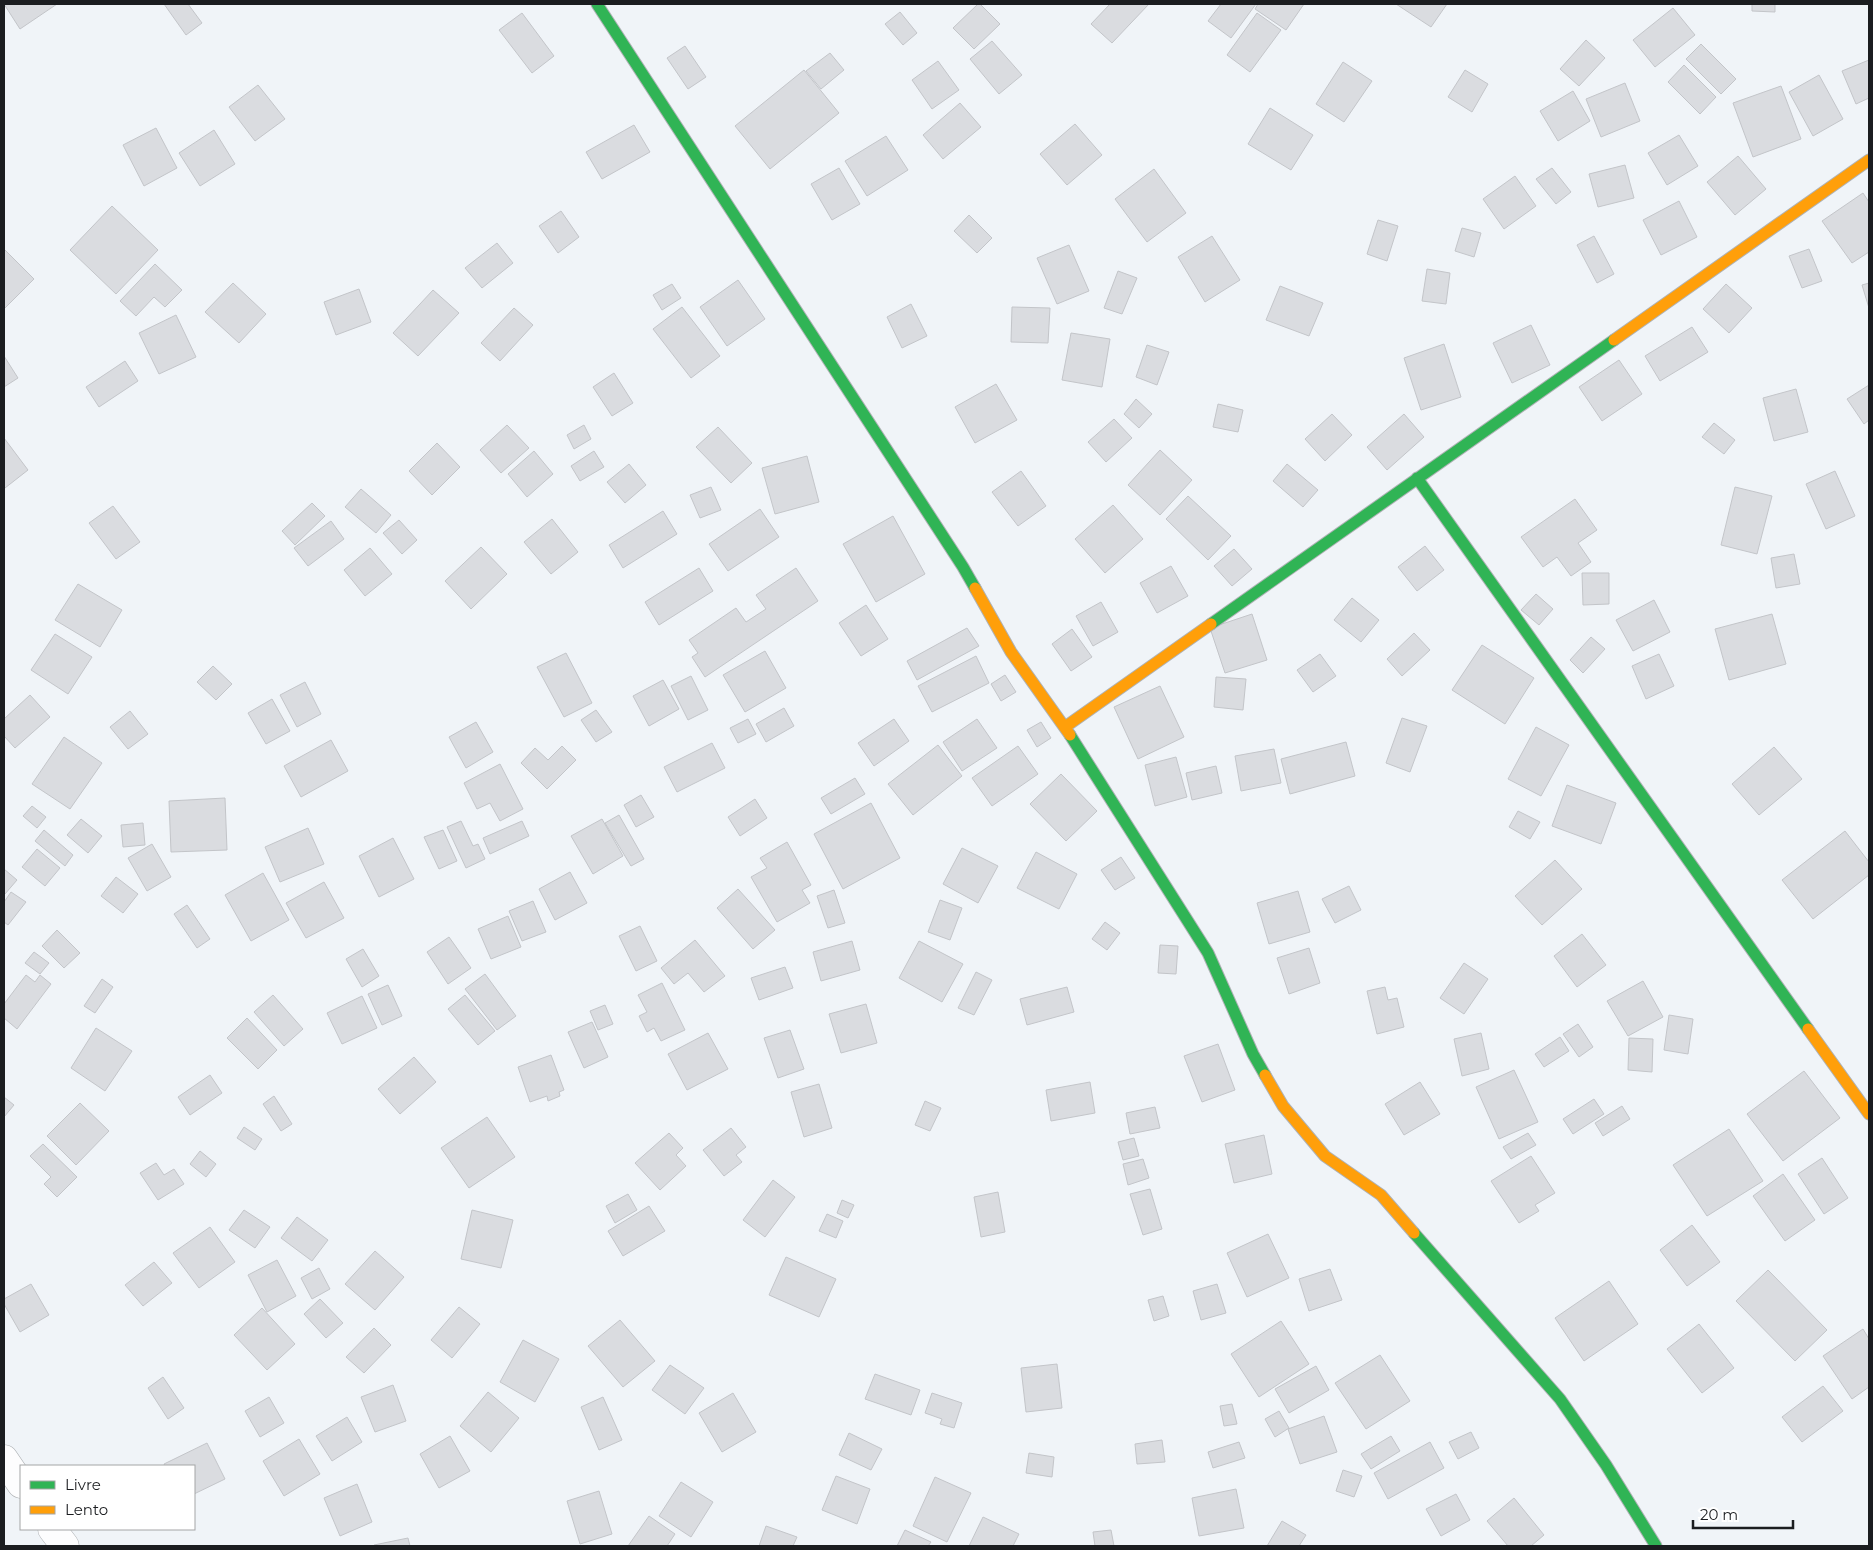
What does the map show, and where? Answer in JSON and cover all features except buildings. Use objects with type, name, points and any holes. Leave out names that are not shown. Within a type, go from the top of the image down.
[{"type":"street","points":[[597,4],[963,567],[1012,652],[1065,726],[1208,953],[1253,1054],[1283,1106],[1325,1156],[1381,1195],[1560,1399],[1606,1465],[1656,1546]]},
{"type":"street","points":[[1065,726],[1869,160]]},
{"type":"street","points":[[1417,478],[1869,1114]]},
{"type":"street","points":[[4,1459],[20,1483]]},
{"type":"street","points":[[53,1530],[65,1546]]},
{"type":"traffic: fast","points":[[597,4],[975,588]]},
{"type":"traffic: fast","points":[[1211,624],[1614,340]]},
{"type":"traffic: fast","points":[[1417,478],[1808,1029]]},
{"type":"traffic: fast","points":[[1070,735],[1208,953],[1253,1054],[1265,1075]]},
{"type":"traffic: fast","points":[[1414,1233],[1560,1399],[1606,1465],[1656,1546]]},
{"type":"traffic: slow","points":[[1614,340],[1869,160]]},
{"type":"traffic: slow","points":[[975,588],[1011,652],[1070,735]]},
{"type":"traffic: slow","points":[[1065,727],[1211,624]]},
{"type":"traffic: slow","points":[[1808,1029],[1869,1114]]},
{"type":"traffic: slow","points":[[1265,1075],[1283,1106],[1325,1156],[1381,1195],[1414,1233]]}]
